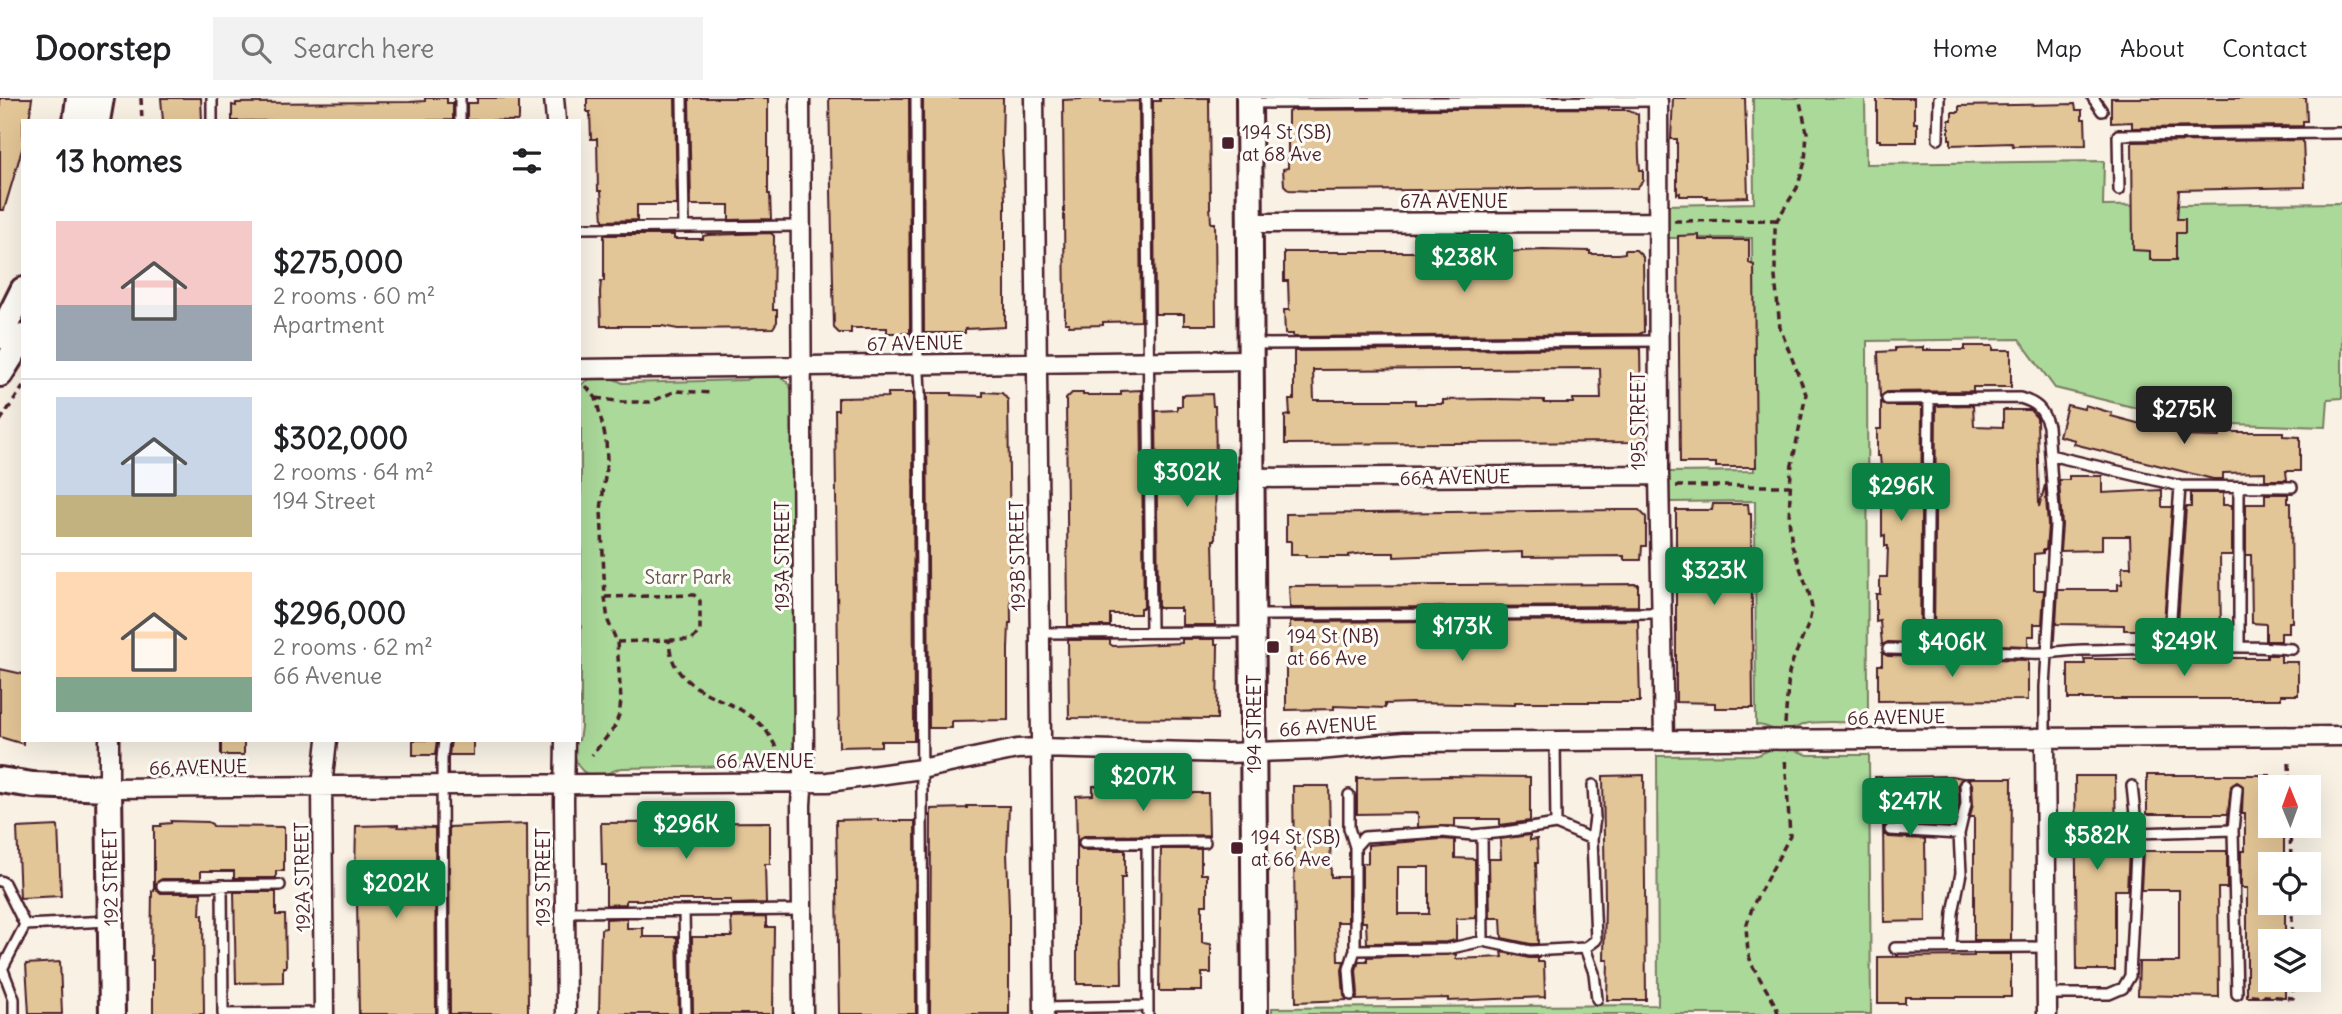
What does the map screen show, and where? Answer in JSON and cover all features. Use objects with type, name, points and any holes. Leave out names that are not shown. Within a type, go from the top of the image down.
[{"type":"street","points":[[76,119],[79,98]]},
{"type":"street","points":[[97,119],[101,98]]},
{"type":"street","points":[[554,98],[556,119]]},
{"type":"street","name":"193A STREET","points":[[800,98],[803,1014]]},
{"type":"street","name":"193B STREET","points":[[1034,98],[1044,1011]]},
{"type":"street","name":"194 STREET","points":[[1249,100],[1255,1014]]},
{"type":"street","name":"195 STREET","points":[[1658,101],[1663,222],[1658,341],[1665,481],[1661,613],[1664,740]]},
{"type":"street","name":"67A AVENUE","points":[[1251,223],[1663,222]]},
{"type":"street","points":[[0,335],[21,294]]},
{"type":"street","points":[[0,374],[21,340]]},
{"type":"street","name":"67 AVENUE","points":[[582,376],[802,366],[1149,361],[1251,352]]},
{"type":"street","name":"66A AVENUE","points":[[1252,478],[1665,481]]},
{"type":"street","name":"66 AVENUE","points":[[109,789],[848,780],[921,769],[1017,749],[1041,748],[1254,752],[1319,750],[1404,742],[2342,736]]},
{"type":"street","points":[[2045,737],[2047,1014]]},
{"type":"street","name":"192 STREET","points":[[109,742],[112,1014]]},
{"type":"street","name":"192A STREET","points":[[324,1013],[322,786],[327,742]]},
{"type":"street","name":"193 STREET","points":[[565,742],[566,1014]]},
{"type":"street","points":[[0,780],[33,785],[109,789]]},
{"type":"lane","points":[[212,98],[212,119]]},
{"type":"lane","points":[[460,98],[460,119]]},
{"type":"lane","points":[[682,98],[684,226]]},
{"type":"lane","points":[[916,98],[923,1014]]},
{"type":"lane","points":[[1146,98],[1151,632]]},
{"type":"lane","points":[[1938,139],[1939,98]]},
{"type":"lane","points":[[2093,98],[2102,111]]},
{"type":"lane","points":[[1249,100],[1658,101]]},
{"type":"lane","points":[[2119,190],[2118,135],[2342,133]]},
{"type":"lane","points":[[581,228],[800,226]]},
{"type":"lane","points":[[1251,352],[1658,341]]},
{"type":"lane","points":[[1927,649],[1929,398]]},
{"type":"lane","points":[[1888,399],[2020,398],[2034,402],[2044,411],[2055,525],[2045,737]]},
{"type":"lane","points":[[2050,456],[2180,486],[2292,487]]},
{"type":"lane","points":[[2169,648],[2180,486]]},
{"type":"lane","points":[[2239,487],[2239,645]]},
{"type":"lane","points":[[1039,633],[1151,632],[1254,624],[1661,613]]},
{"type":"lane","points":[[1888,649],[2034,654],[2066,650],[2239,645],[2292,649]]},
{"type":"lane","points":[[1555,741],[1556,824]]},
{"type":"lane","points":[[443,1014],[444,742]]},
{"type":"lane","points":[[1951,947],[1953,913],[1961,873],[1959,834],[1966,804],[1965,784]]},
{"type":"lane","points":[[1355,950],[1447,949],[1483,941],[1530,951],[1585,948],[1596,940],[1593,785]]},
{"type":"lane","points":[[2046,994],[2109,994],[2123,988],[2130,975],[2137,833],[2132,786]]},
{"type":"lane","points":[[2237,789],[2233,830],[2237,994]]},
{"type":"lane","points":[[1349,795],[1349,828],[1355,847],[1355,950],[1349,969],[1351,995]]},
{"type":"lane","points":[[1355,847],[1364,837],[1442,832],[1482,834],[1556,824],[1592,839]]},
{"type":"lane","points":[[1890,830],[1959,834]]},
{"type":"lane","points":[[2137,833],[2233,830]]},
{"type":"lane","points":[[1482,834],[1483,941]]},
{"type":"lane","points":[[1044,1011],[1148,1010],[1147,842]]},
{"type":"lane","points":[[1084,843],[1205,842]]},
{"type":"lane","points":[[0,881],[4,883],[24,925]]},
{"type":"lane","points":[[222,885],[223,1014],[324,1013]]},
{"type":"lane","points":[[162,886],[280,885]]},
{"type":"lane","points":[[564,912],[802,910]]},
{"type":"lane","points":[[684,911],[686,1014]]},
{"type":"lane","points":[[24,925],[111,921]]},
{"type":"lane","points":[[14,1014],[14,999],[2,972],[24,925]]},
{"type":"lane","points":[[1895,948],[2046,947]]},
{"type":"lane","points":[[1585,948],[1594,973],[1597,999]]},
{"type":"path","points":[[141,98],[142,119]]},
{"type":"path","points":[[1785,729],[1789,673],[1810,623],[1812,608],[1792,545],[1789,519],[1792,461],[1806,394],[1780,328],[1775,277],[1777,220],[1797,188],[1805,162],[1807,132],[1799,98]]},
{"type":"path","points":[[1663,222],[1777,220]]},
{"type":"path","points":[[582,376],[597,398],[606,440],[607,460],[601,510],[605,597],[608,621],[617,642],[621,701],[614,728],[592,755]]},
{"type":"path","points":[[0,421],[21,390]]},
{"type":"path","points":[[597,398],[622,402],[650,402],[676,391],[713,393]]},
{"type":"path","points":[[1665,481],[1790,486]]},
{"type":"path","points":[[605,597],[694,594],[701,601],[700,631],[692,640],[617,642]]},
{"type":"path","points":[[669,640],[669,654],[674,666],[689,682],[699,690],[745,712],[761,724],[781,755]]},
{"type":"path","points":[[1779,1014],[1752,965],[1746,927],[1753,905],[1790,836],[1784,750]]},
{"type":"path","points":[[2289,763],[2289,775]]},
{"type":"path","points":[[2237,994],[2293,998],[2293,992]]},
{"type":"green space","points":[[1753,98],[1865,98],[1866,164],[2104,161],[2103,206],[2342,203],[2342,398],[2328,399],[2326,427],[2198,423],[2055,388],[2019,339],[1867,341],[1868,723],[1811,723],[1783,731],[1756,725],[1755,501],[1670,502],[1669,472],[1754,471],[1752,238],[1666,238],[1667,205],[1754,203]]},
{"type":"green space","name":"Starr Park","points":[[760,374],[781,378],[789,384],[793,395],[793,756],[783,769],[767,774],[745,766],[622,768],[606,774],[589,775],[577,762],[574,748],[574,742],[581,742],[581,385],[600,376],[623,383],[746,380]]},
{"type":"green space","points":[[1790,748],[1808,755],[1869,755],[1871,1014],[1272,1014],[1272,1008],[1658,1005],[1657,756],[1758,755],[1771,749]]},
{"type":"building","points":[[0,98],[32,98],[29,119],[21,119],[21,153],[4,210],[0,210]]},
{"type":"building","points":[[161,98],[201,98],[202,119],[163,119]]},
{"type":"building","points":[[425,98],[447,98],[447,103],[453,103],[453,119],[232,119],[232,105],[236,106],[236,103],[425,101]]},
{"type":"building","points":[[477,98],[519,98],[519,118],[467,119],[467,103],[477,103]]},
{"type":"building","points":[[587,98],[675,98],[677,205],[637,205],[637,220],[603,221],[601,191],[598,191],[597,139],[591,139]]},
{"type":"building","points":[[689,98],[768,98],[768,194],[771,219],[729,220],[729,205],[691,205]]},
{"type":"building","points":[[829,98],[909,98],[910,333],[887,333],[887,328],[851,328],[851,333],[839,333],[834,328]]},
{"type":"building","points":[[923,98],[1003,98],[1005,327],[965,329],[965,333],[924,333]]},
{"type":"building","points":[[1101,98],[1101,102],[1139,101],[1141,321],[1069,326],[1069,323],[1065,323],[1063,100]]},
{"type":"building","points":[[1160,98],[1209,98],[1210,206],[1211,223],[1215,223],[1216,325],[1184,325],[1184,314],[1155,314],[1153,101],[1160,101]]},
{"type":"building","points":[[1673,98],[1745,98],[1748,197],[1707,198],[1677,194],[1677,139],[1671,139]]},
{"type":"building","points":[[1877,98],[1914,98],[1917,142],[1877,140]]},
{"type":"building","points":[[2111,98],[2306,98],[2307,121],[2303,121],[2303,126],[2132,128],[2132,122],[2111,123]]},
{"type":"building","points":[[2075,104],[2076,110],[2082,110],[2082,119],[2085,119],[2086,145],[1951,145],[1949,139],[1949,120],[1952,120],[1952,112],[1959,112],[1959,106]]},
{"type":"building","points":[[1609,108],[1638,114],[1639,158],[1643,181],[1637,188],[1313,191],[1289,190],[1284,185],[1283,169],[1288,168],[1288,112],[1291,110]]},
{"type":"building","points":[[2303,140],[2305,187],[2179,190],[2177,219],[2185,219],[2185,233],[2176,233],[2176,260],[2150,260],[2150,251],[2133,250],[2132,142]]},
{"type":"building","points":[[771,233],[774,236],[773,310],[777,310],[777,322],[773,328],[678,329],[662,326],[601,326],[600,292],[601,281],[604,281],[604,235],[674,235],[674,239],[703,239],[703,236],[708,235]]},
{"type":"building","points":[[1699,235],[1699,240],[1749,240],[1749,263],[1754,265],[1756,467],[1716,467],[1716,463],[1680,463],[1678,236]]},
{"type":"building","points":[[1543,250],[1619,254],[1625,253],[1625,250],[1636,250],[1643,257],[1644,332],[1293,337],[1293,334],[1285,334],[1284,310],[1289,310],[1288,281],[1284,281],[1284,252],[1463,254]]},
{"type":"building","points":[[1965,346],[1993,346],[1993,350],[2011,350],[2011,387],[1973,387],[1973,391],[1887,392],[1880,397],[1878,352],[1923,347],[1923,350],[1965,350]]},
{"type":"building","points":[[1640,348],[1641,407],[1644,407],[1645,435],[1638,442],[1285,444],[1285,416],[1290,415],[1289,400],[1294,400],[1294,351]],"holes":[[[1600,368],[1601,399],[1573,399],[1573,403],[1544,403],[1544,400],[1443,400],[1443,404],[1415,404],[1415,400],[1314,400],[1313,370]]]},
{"type":"building","points":[[1141,390],[1144,608],[1140,608],[1140,614],[1110,614],[1110,626],[1068,626],[1066,399],[1072,393],[1121,395],[1121,391]]},
{"type":"building","points":[[983,392],[1002,393],[1008,400],[1011,623],[1008,649],[1008,720],[952,721],[952,728],[929,728],[927,393],[983,396]]},
{"type":"building","points":[[888,393],[913,393],[914,741],[881,741],[881,746],[839,747],[835,410],[838,410],[838,398],[888,397]]},
{"type":"building","points":[[1212,394],[1215,406],[1216,460],[1213,540],[1215,625],[1182,625],[1180,608],[1158,608],[1156,411],[1177,410],[1177,406],[1182,406],[1182,395]]},
{"type":"building","points":[[1881,401],[1887,406],[1922,406],[1920,643],[1888,642],[1882,645],[1880,621],[1876,622],[1876,594],[1880,594],[1880,577],[1887,577],[1888,546],[1885,546],[1885,535],[1882,536],[1882,467],[1880,456],[1877,456]]},
{"type":"building","points":[[1973,405],[1974,426],[2003,427],[2003,410],[2030,410],[2037,418],[2039,507],[2045,485],[2048,525],[2046,550],[2034,554],[2034,590],[2044,590],[2042,624],[2034,624],[2034,636],[2028,636],[2028,646],[1934,643],[1936,406]]},
{"type":"building","points":[[2067,405],[2084,409],[2085,405],[2112,413],[2111,416],[2152,427],[2153,424],[2180,430],[2179,436],[2219,437],[2219,432],[2283,432],[2283,436],[2300,437],[2300,471],[2286,471],[2287,480],[2265,480],[2265,472],[2223,473],[2223,479],[2213,479],[2074,444],[2075,440],[2059,436]]},
{"type":"building","points":[[2069,476],[2102,476],[2102,493],[2162,490],[2162,507],[2172,507],[2164,623],[2158,624],[2158,630],[2124,630],[2124,625],[2056,624],[2058,590],[2118,590],[2118,584],[2122,584],[2122,567],[2131,567],[2130,536],[2102,536],[2102,550],[2060,551],[2062,525],[2059,480],[2069,480]]},
{"type":"building","points":[[2191,493],[2223,493],[2223,505],[2232,505],[2232,555],[2220,555],[2221,640],[2187,640],[2187,623],[2178,623],[2186,507],[2191,507]]},
{"type":"building","points":[[2265,494],[2288,494],[2288,503],[2291,503],[2292,622],[2289,622],[2289,633],[2281,633],[2281,641],[2266,641],[2266,624],[2252,623],[2251,555],[2246,555],[2246,504],[2265,504]]},
{"type":"building","points":[[1713,504],[1748,504],[1751,514],[1753,708],[1715,708],[1715,703],[1676,702],[1676,510],[1712,510]]},
{"type":"building","points":[[1639,510],[1646,517],[1646,546],[1642,546],[1641,560],[1624,560],[1624,556],[1522,557],[1522,552],[1394,557],[1394,553],[1365,553],[1349,557],[1306,557],[1291,555],[1291,541],[1286,541],[1286,514]]},
{"type":"building","points":[[1638,584],[1638,606],[1290,608],[1289,586]]},
{"type":"building","points":[[1638,620],[1640,702],[1515,702],[1515,705],[1411,703],[1385,704],[1385,708],[1334,706],[1334,709],[1286,710],[1286,668],[1291,668],[1290,622]]},
{"type":"building","points":[[1182,639],[1215,639],[1215,644],[1218,644],[1217,719],[1069,718],[1068,640],[1110,640],[1113,646],[1182,643]]},
{"type":"building","points":[[1882,653],[1888,656],[2028,660],[2028,700],[1878,701],[1878,665],[1882,665]]},
{"type":"building","points":[[2188,654],[2221,654],[2221,658],[2267,658],[2267,655],[2281,655],[2281,662],[2298,662],[2298,695],[2281,695],[2281,699],[2068,699],[2068,664],[2085,664],[2084,659],[2188,659]]},
{"type":"building","points":[[0,669],[21,674],[23,744],[0,737]]},
{"type":"building","points":[[221,742],[244,742],[244,755],[221,755]]},
{"type":"building","points":[[413,742],[437,742],[435,755],[413,755]]},
{"type":"building","points":[[451,742],[473,742],[473,755],[449,755]]},
{"type":"building","points":[[1644,775],[1646,1000],[1607,1000],[1608,960],[1604,960],[1603,776]]},
{"type":"building","points":[[2147,775],[2258,775],[2258,838],[2284,838],[2284,852],[2258,852],[2258,915],[2285,915],[2285,929],[2258,929],[2258,992],[2285,992],[2285,997],[2247,997],[2247,888],[2241,888],[2241,851],[2245,851],[2243,786],[2237,782],[2231,786],[2228,814],[2147,814]]},
{"type":"building","points":[[2075,776],[2115,776],[2116,850],[2129,850],[2127,890],[2115,890],[2115,970],[2077,970]]},
{"type":"building","points":[[1530,777],[1530,821],[1500,825],[1500,819],[1455,819],[1455,826],[1418,827],[1418,813],[1357,814],[1357,778]]},
{"type":"building","points":[[1875,777],[1963,778],[1958,784],[1959,803],[1956,817],[1924,817],[1925,825],[1890,823],[1884,827],[1884,834],[1889,837],[1925,839],[1926,921],[1884,922],[1883,818],[1875,818]]},
{"type":"building","points":[[1968,778],[2012,778],[2011,940],[1974,940],[1974,817],[1970,817],[1973,804],[1972,784]]},
{"type":"building","points":[[1189,783],[1189,793],[1208,793],[1209,835],[1084,836],[1077,842],[1076,796],[1093,795],[1093,786],[1121,785],[1121,794],[1161,793],[1161,784]]},
{"type":"building","points":[[1293,786],[1329,786],[1331,877],[1348,877],[1348,922],[1337,922],[1338,961],[1344,961],[1344,996],[1347,1000],[1296,1002]]},
{"type":"building","points":[[1009,806],[1009,1014],[930,1014],[931,809]]},
{"type":"building","points":[[836,820],[915,821],[916,1014],[839,1014]]},
{"type":"building","points":[[171,821],[208,822],[213,826],[284,827],[284,871],[276,871],[276,878],[234,878],[234,871],[201,871],[201,879],[162,879],[156,883],[156,889],[161,893],[201,893],[204,1014],[153,1014],[151,960],[154,826]]},
{"type":"building","points":[[770,822],[770,864],[765,864],[766,903],[731,904],[731,900],[626,900],[626,904],[606,905],[606,865],[602,865],[601,823]]},
{"type":"building","points":[[527,824],[528,1014],[450,1014],[449,827]]},
{"type":"building","points":[[58,826],[61,896],[20,898],[17,828]]},
{"type":"building","points":[[356,826],[435,828],[436,1014],[359,1014]]},
{"type":"building","points":[[1530,835],[1530,840],[1537,839],[1538,944],[1502,938],[1501,918],[1490,918],[1489,859],[1501,859],[1500,839]]},
{"type":"building","points":[[1455,840],[1455,858],[1475,859],[1476,918],[1456,919],[1456,940],[1367,943],[1366,922],[1362,922],[1362,863],[1368,863],[1368,845]],"holes":[[[1398,867],[1429,867],[1429,914],[1398,914]]]},
{"type":"building","points":[[1077,844],[1083,850],[1125,850],[1125,878],[1121,878],[1122,984],[1077,984]]},
{"type":"building","points":[[1161,849],[1201,849],[1201,874],[1207,874],[1207,905],[1202,905],[1202,943],[1211,944],[1211,973],[1202,973],[1202,991],[1159,991]]},
{"type":"building","points":[[2143,851],[2227,851],[2227,888],[2218,888],[2219,997],[2138,995],[2139,962],[2179,962],[2179,890],[2141,890]]},
{"type":"building","points":[[234,892],[276,892],[276,915],[285,915],[286,967],[283,967],[283,982],[236,983]]},
{"type":"building","points":[[766,917],[766,927],[774,927],[773,1014],[693,1014],[692,937],[732,937],[731,918]]},
{"type":"building","points":[[627,918],[627,928],[643,928],[643,937],[677,937],[679,1014],[599,1014],[601,929],[606,928],[606,919]]},
{"type":"building","points":[[1502,952],[1538,958],[1538,962],[1544,962],[1545,997],[1448,1001],[1448,998],[1356,1000],[1356,970],[1359,961],[1367,961],[1367,957],[1456,954],[1456,959],[1503,957]]},
{"type":"building","points":[[2011,954],[2011,997],[1905,997],[1905,1003],[1878,1003],[1878,957]]},
{"type":"building","points":[[60,962],[62,1014],[29,1014],[26,964]]},
{"type":"place","name":"194 St (SB) at 68 Ave","points":[[1228,143]]},
{"type":"place","name":"194 St (NB) at 66 Ave","points":[[1273,647]]},
{"type":"place","name":"194 St (SB) at 66 Ave","points":[[1237,848]]}]
